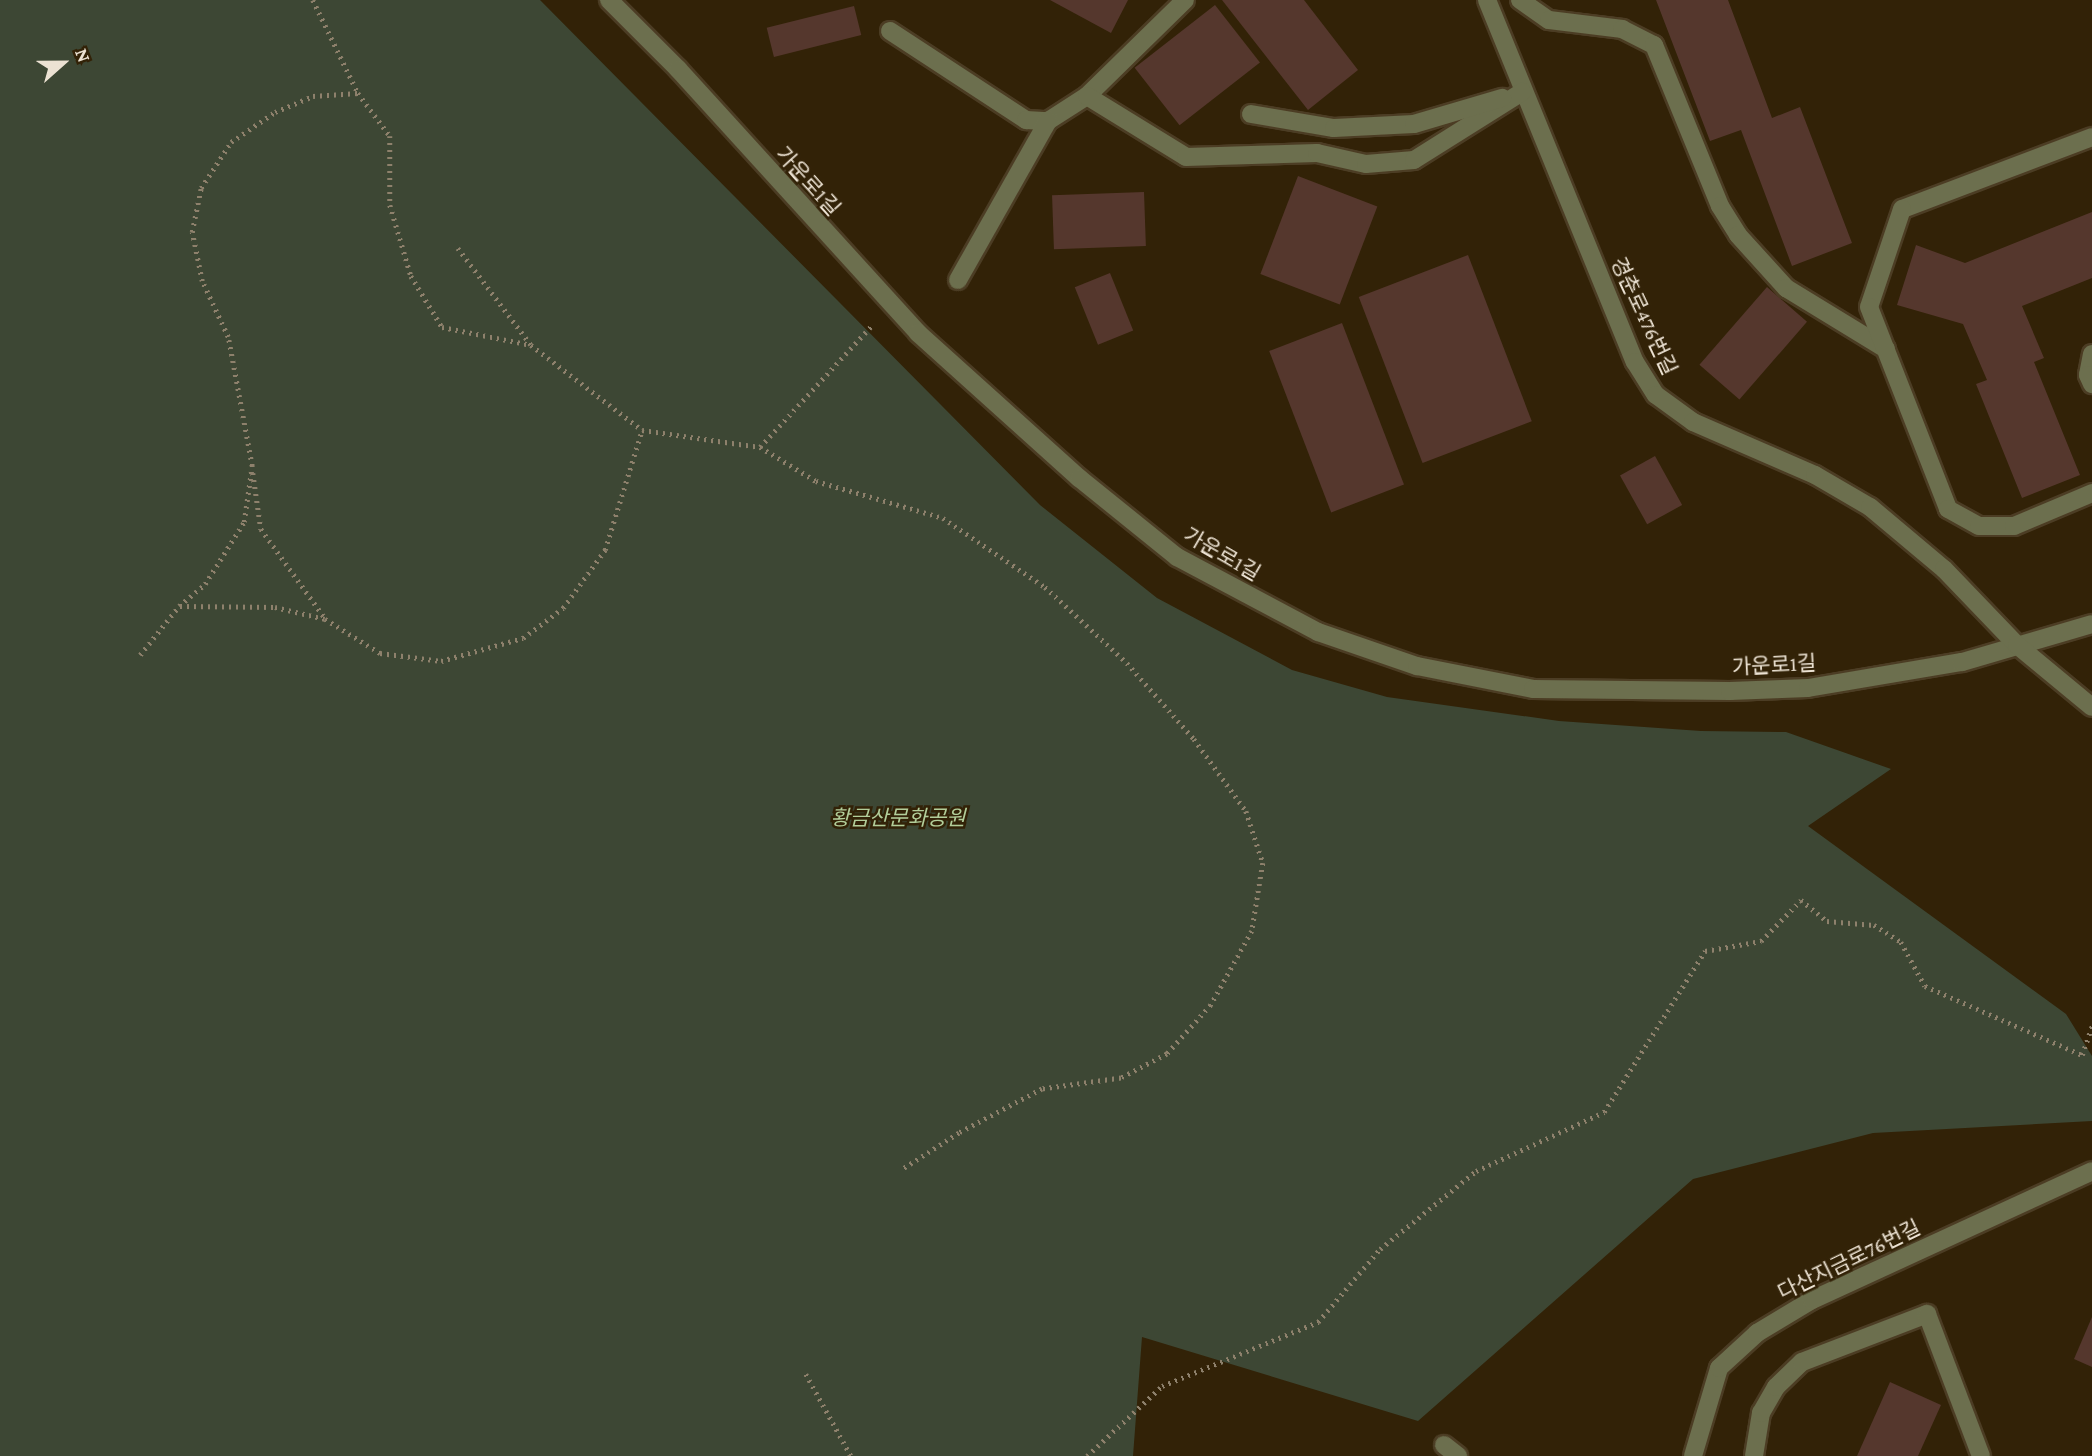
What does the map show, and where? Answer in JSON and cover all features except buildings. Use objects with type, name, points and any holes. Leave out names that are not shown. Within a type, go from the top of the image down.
[{"type":"street","name":"가운로1길","points":[[609,0],[678,69],[891,304],[1079,478],[1177,557],[1318,632],[1417,666],[1533,690],[1756,690],[1808,688],[1962,662],[2092,624]]},
{"type":"street","points":[[958,281],[1048,121],[1087,96],[1185,0]]},
{"type":"street","name":"경춘로476번길","points":[[1487,0],[1522,92],[1635,362],[1656,395],[1693,422],[1815,475],[1870,507],[1944,569],[2017,645],[2092,707]]},
{"type":"street","points":[[1520,0],[1549,20],[1622,29],[1654,45],[1720,206],[1738,235],[1786,288],[1886,349]]},
{"type":"street","points":[[890,32],[1026,120],[1048,121]]},
{"type":"street","points":[[1087,96],[1186,157],[1317,153],[1366,164],[1414,160],[1522,92]]},
{"type":"street","points":[[1251,114],[1334,128],[1414,124],[1522,92]]},
{"type":"street","points":[[2092,137],[1902,209],[1869,307],[1948,509],[1979,526],[2014,526],[2092,493]]},
{"type":"street","points":[[2092,354],[2088,375],[2092,384]]},
{"type":"street","name":"다산지금로76번길","points":[[1693,1456],[1719,1368],[1757,1333],[1812,1300],[2092,1171]]},
{"type":"street","points":[[1754,1456],[1761,1413],[1776,1387],[1802,1362],[1927,1314],[1981,1456]]},
{"type":"path","points":[[313,0],[358,93],[390,136],[390,205],[411,276],[442,327],[531,345]]},
{"type":"path","points":[[325,619],[261,529],[228,337],[202,281],[192,232],[201,188],[231,142],[275,111],[313,96],[358,93]]},
{"type":"path","points":[[458,247],[531,345],[642,430],[760,447],[816,481],[943,518],[1045,587],[1127,663],[1194,739],[1247,811],[1263,863],[1252,931],[1211,1006],[1167,1054],[1121,1078],[1042,1089],[959,1133],[903,1169]]},
{"type":"path","points":[[760,447],[891,304]]},
{"type":"path","points":[[179,606],[275,607],[325,619],[380,653],[440,661],[523,638],[562,608],[605,550],[642,430]]},
{"type":"path","points":[[140,655],[179,606],[205,584],[244,522],[252,466]]},
{"type":"path","points":[[1087,1456],[1162,1386],[1318,1322],[1380,1249],[1476,1171],[1604,1112],[1705,951],[1761,941],[1801,900],[1827,921],[1874,925],[1901,942],[1925,986],[2082,1055],[2092,1026]]},
{"type":"path","points":[[806,1374],[851,1456]]},
{"type":"green space","name":"황금산문화공원","points":[[0,0],[540,0],[1040,505],[1157,598],[1292,670],[1387,697],[1559,721],[1701,731],[1786,732],[1891,769],[1808,826],[2066,1014],[2092,1056],[2092,1121],[1873,1133],[1693,1179],[1418,1421],[1142,1337],[1133,1456],[0,1456]]}]
